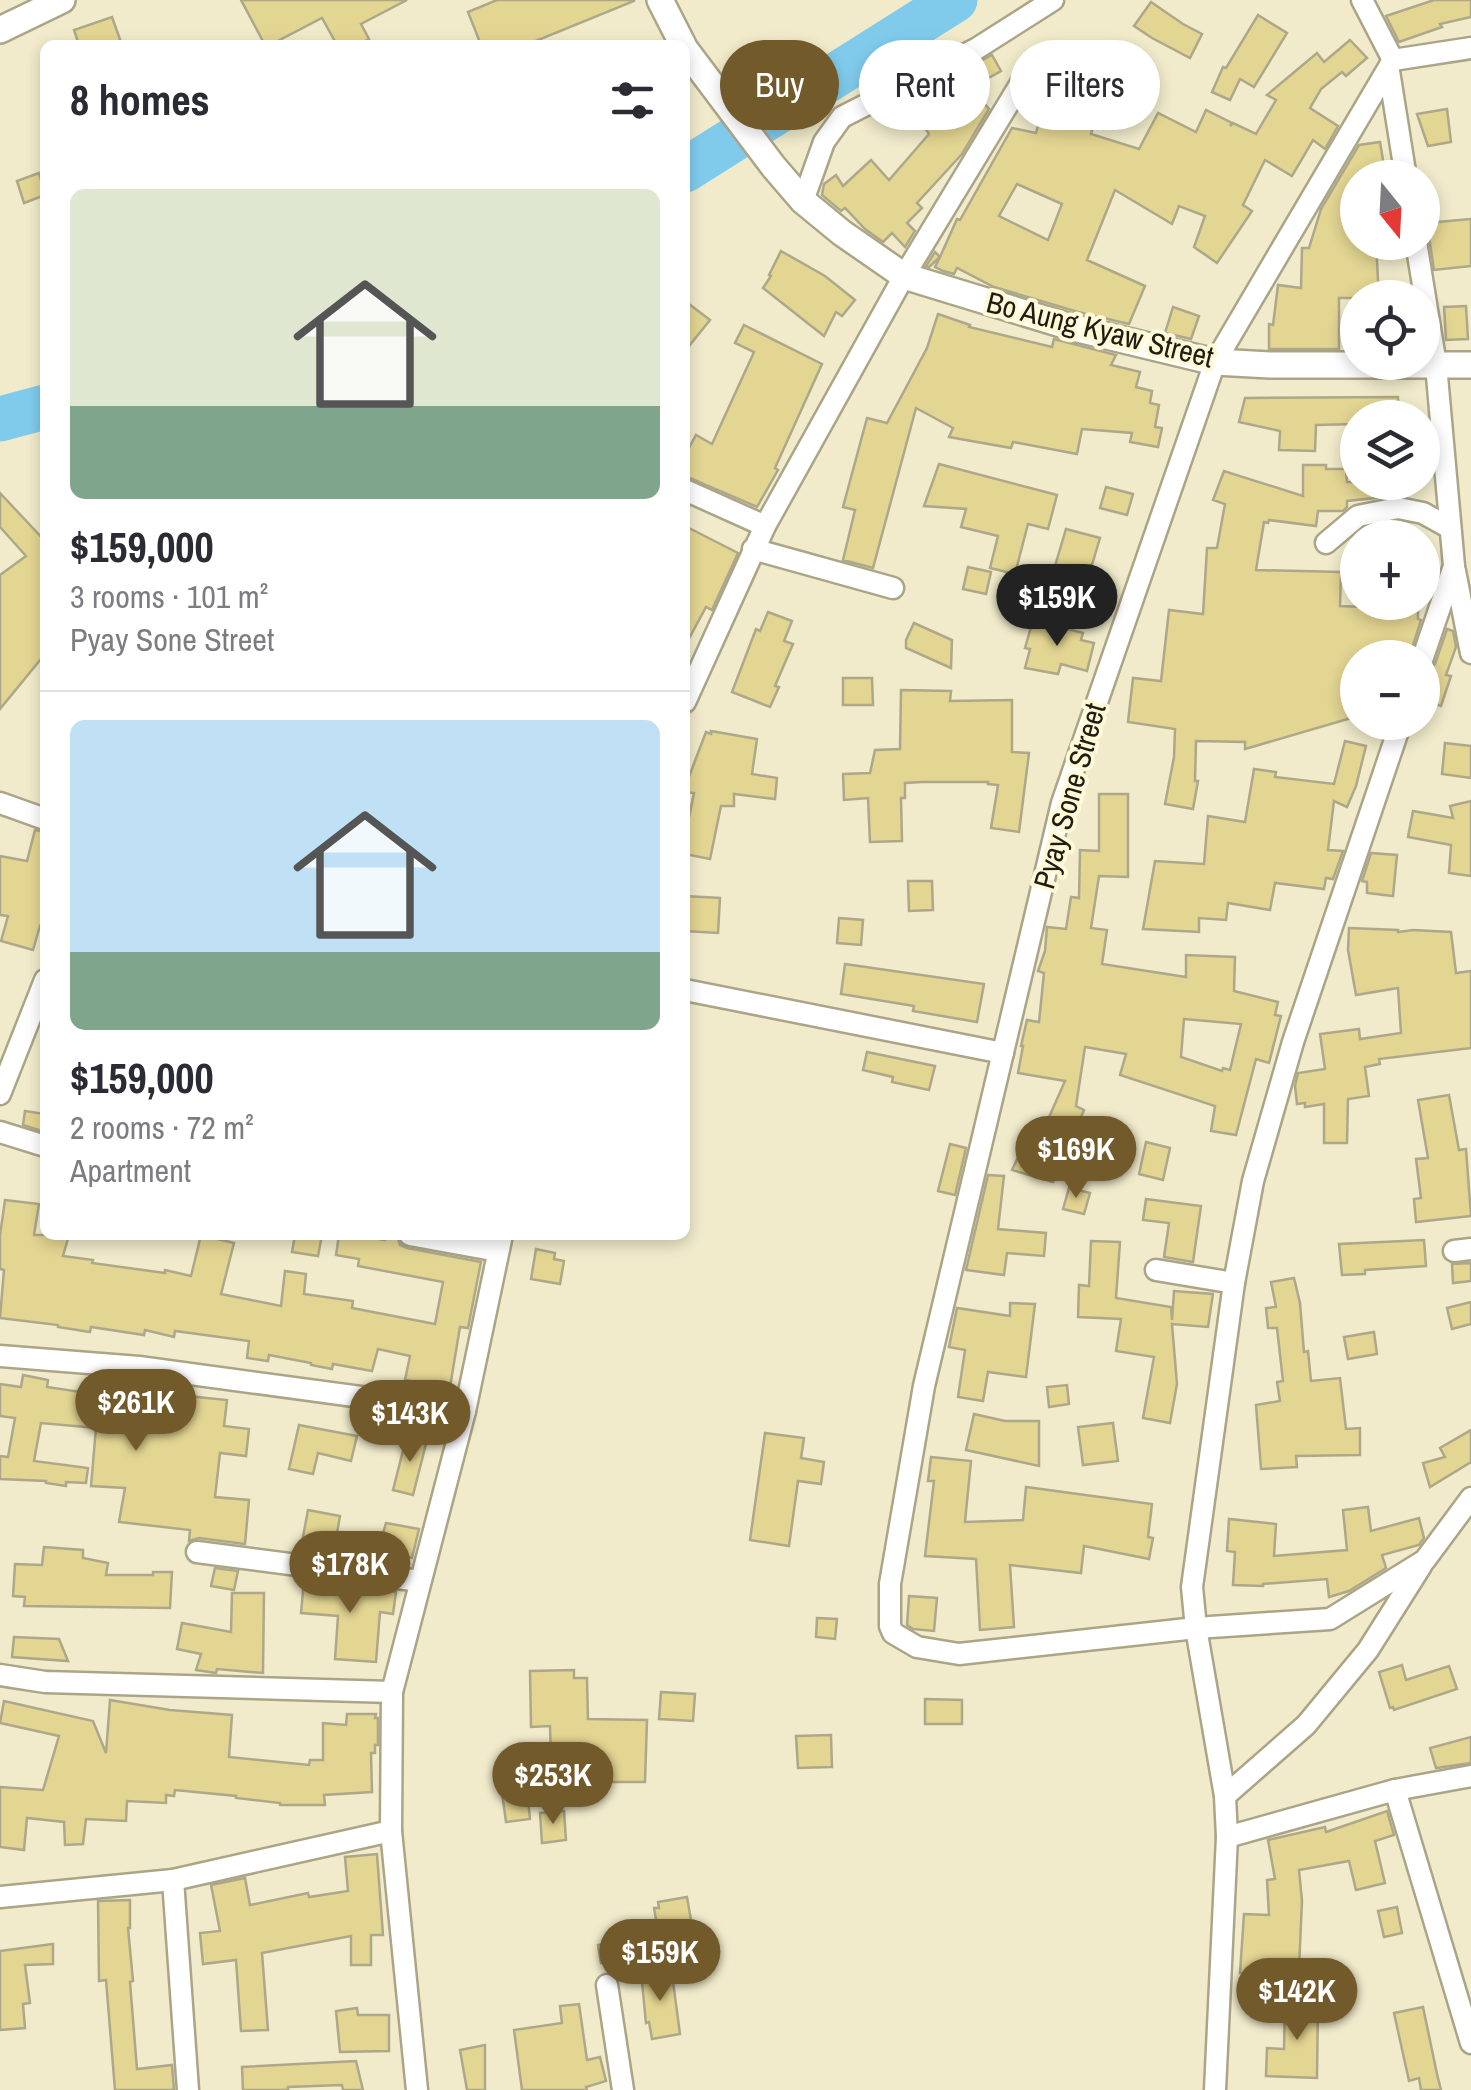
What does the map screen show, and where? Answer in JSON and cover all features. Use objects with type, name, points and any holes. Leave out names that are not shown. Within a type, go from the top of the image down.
[{"type":"street","points":[[0,30],[62,0]]},
{"type":"street","name":"Bo Aung Kyaw Street","points":[[660,0],[680,40]]},
{"type":"street","points":[[803,201],[824,142],[842,117],[976,49],[1053,0]]},
{"type":"street","points":[[1362,0],[1391,66],[1404,160]]},
{"type":"street","points":[[1391,66],[1471,48]]},
{"type":"street","name":"Bo Aung Kyaw Street","points":[[690,55],[772,166],[803,201],[904,276],[1074,328],[1216,362],[1340,365]]},
{"type":"street","name":"Pyay Sone Street","points":[[1196,1628],[958,1654],[917,1647],[893,1633],[889,1621],[890,1584],[924,1386],[1062,803],[1216,362],[1391,66]]},
{"type":"street","points":[[690,691],[765,526],[904,276],[1010,103]]},
{"type":"street","name":"Bo Aung Kyaw Street","points":[[1440,364],[1471,365]]},
{"type":"street","points":[[1437,380],[1454,566],[1471,653]]},
{"type":"street","points":[[690,492],[765,526]]},
{"type":"street","points":[[1326,543],[1358,516],[1398,508],[1423,513],[1450,528]]},
{"type":"street","points":[[753,549],[892,588]]},
{"type":"street","points":[[1429,640],[1454,566]]},
{"type":"street","points":[[1215,2090],[1226,1796],[1196,1628],[1192,1587],[1195,1556],[1234,1283],[1253,1181],[1293,1042],[1395,740]]},
{"type":"street","points":[[0,803],[40,817]]},
{"type":"street","points":[[690,991],[1003,1053]]},
{"type":"street","points":[[0,1094],[40,993]]},
{"type":"street","points":[[0,1132],[40,1144]]},
{"type":"street","points":[[418,2090],[391,1831],[392,1692],[465,1412],[500,1243],[466,1240]]},
{"type":"street","points":[[1156,1270],[1234,1283]]},
{"type":"street","points":[[0,1356],[138,1366],[465,1412]]},
{"type":"street","points":[[1226,1796],[1306,1725],[1368,1650],[1425,1560],[1471,1498]]},
{"type":"street","points":[[197,1552],[420,1581]]},
{"type":"street","points":[[1196,1628],[1330,1619],[1425,1560]]},
{"type":"street","points":[[0,1675],[45,1682],[392,1692]]},
{"type":"street","points":[[1227,1837],[1395,1790],[1471,1776]]},
{"type":"street","points":[[1395,1790],[1465,2006],[1471,2043]]},
{"type":"street","points":[[0,1897],[173,1880],[391,1831]]},
{"type":"street","points":[[173,1880],[188,2090]]},
{"type":"street","points":[[607,1986],[623,2090]]},
{"type":"building","points":[[241,0],[407,0],[361,24],[367,40],[334,40],[322,18],[280,40],[262,40]]},
{"type":"building","points":[[497,0],[634,0],[538,40],[479,40],[468,12]]},
{"type":"building","points":[[1434,0],[1471,0],[1471,17],[1440,24],[1442,27],[1399,42],[1386,16]]},
{"type":"building","points":[[1151,2],[1202,34],[1190,58],[1134,26]]},
{"type":"building","points":[[1258,15],[1287,33],[1254,87],[1240,79],[1230,100],[1212,92],[1223,67],[1226,68]]},
{"type":"building","points":[[112,17],[120,40],[77,40],[74,30]]},
{"type":"building","points":[[1350,40],[1367,58],[1346,76],[1342,72],[1321,89],[1310,108],[1338,126],[1325,149],[1313,140],[1292,176],[1265,160],[1243,205],[1252,211],[1217,263],[1194,247],[1205,216],[1179,206],[1172,224],[1115,190],[1087,260],[1145,286],[1129,324],[994,287],[957,268],[954,274],[935,267],[957,219],[960,220],[1011,130],[1092,130],[1091,134],[1139,149],[1149,130],[1160,130],[1160,114],[1196,132],[1206,110],[1232,123],[1230,126],[1233,123],[1256,134],[1276,100],[1267,95],[1317,53],[1324,62]],"holes":[[[1017,184],[1062,204],[1048,240],[999,216]]]},
{"type":"building","points":[[990,56],[1001,71],[990,77]]},
{"type":"building","points":[[1447,109],[1451,142],[1428,146],[1417,114]]},
{"type":"building","points":[[926,130],[976,130],[962,154],[917,203],[922,208],[907,223],[915,231],[905,247],[892,233],[883,242],[845,208],[841,211],[822,195],[824,184],[836,175],[843,186],[871,160],[889,180],[929,134]]},
{"type":"building","points":[[1380,142],[1383,160],[1350,160],[1359,145]]},
{"type":"building","points":[[39,173],[40,197],[24,203],[17,181]]},
{"type":"building","points":[[1340,177],[1340,260],[1377,260],[1378,280],[1340,280],[1339,349],[1269,349],[1269,324],[1273,325],[1278,285],[1301,288],[1302,248],[1309,248],[1321,209]]},
{"type":"building","points":[[1471,219],[1471,266],[1434,270],[1433,260],[1440,260],[1440,222]]},
{"type":"building","points":[[781,251],[825,276],[855,300],[842,316],[836,312],[824,336],[763,288]]},
{"type":"building","points":[[935,252],[940,257],[926,266]]},
{"type":"building","points":[[690,305],[710,320],[690,345]]},
{"type":"building","points":[[1466,306],[1468,339],[1446,340],[1444,307]]},
{"type":"building","points":[[1173,307],[1199,316],[1191,339],[1165,333]]},
{"type":"building","points":[[938,314],[969,327],[1052,347],[1054,339],[1116,355],[1111,365],[1140,372],[1136,387],[1152,391],[1150,403],[1159,405],[1155,427],[1162,428],[1158,447],[1130,442],[1132,433],[1082,429],[1077,454],[1013,442],[1011,448],[949,437],[953,428],[916,408],[873,568],[843,560],[855,510],[843,507],[867,418],[887,423],[927,348]]},
{"type":"building","points":[[744,325],[822,364],[775,468],[778,470],[757,507],[690,478],[690,446],[696,435],[712,444],[754,352],[735,343]]},
{"type":"building","points":[[1245,398],[1398,400],[1340,400],[1340,424],[1316,425],[1315,451],[1279,450],[1280,431],[1239,422]]},
{"type":"building","points":[[939,464],[1057,495],[1048,529],[1028,524],[1015,574],[990,568],[998,536],[961,527],[966,509],[924,506]]},
{"type":"building","points":[[1303,465],[1326,465],[1326,469],[1340,469],[1340,500],[1356,500],[1347,501],[1343,511],[1318,511],[1316,526],[1264,522],[1256,570],[1340,572],[1340,620],[1421,620],[1415,640],[1340,640],[1340,721],[1245,749],[1245,742],[1196,741],[1198,781],[1193,809],[1165,804],[1175,729],[1128,722],[1133,678],[1161,681],[1169,610],[1203,614],[1207,548],[1217,548],[1225,504],[1213,500],[1224,471],[1303,496]]},
{"type":"building","points":[[1106,487],[1133,494],[1127,515],[1100,508]]},
{"type":"building","points":[[0,493],[40,536],[40,660],[0,709],[0,575],[26,556],[0,527]]},
{"type":"building","points":[[690,529],[738,553],[712,610],[706,607],[690,637]]},
{"type":"building","points":[[1066,529],[1100,538],[1086,585],[1052,576]]},
{"type":"building","points":[[968,567],[991,572],[986,594],[963,589]]},
{"type":"building","points":[[768,612],[792,621],[784,641],[793,644],[770,707],[732,692],[756,629],[760,631]]},
{"type":"building","points":[[1033,620],[1083,633],[1081,640],[1094,643],[1087,671],[1061,664],[1058,674],[1025,668],[1030,649],[1025,648]]},
{"type":"building","points":[[914,623],[952,640],[951,668],[906,648]]},
{"type":"building","points":[[1447,629],[1453,631],[1456,647],[1441,706],[1440,706],[1440,649]]},
{"type":"building","points":[[843,678],[872,678],[873,705],[843,705]]},
{"type":"building","points":[[901,690],[951,691],[950,701],[1012,700],[1012,752],[1029,753],[1019,832],[991,828],[998,785],[905,783],[905,798],[901,798],[902,841],[870,842],[868,798],[844,800],[843,774],[870,773],[875,750],[900,749]]},
{"type":"building","points":[[706,732],[757,739],[752,774],[777,778],[775,799],[734,794],[734,806],[721,806],[710,859],[690,855],[694,793],[690,793],[690,774]]},
{"type":"building","points":[[1345,741],[1366,746],[1347,807],[1334,801],[1328,850],[1343,851],[1333,879],[1326,878],[1324,889],[1275,883],[1270,910],[1228,903],[1226,920],[1199,918],[1199,932],[1143,929],[1155,861],[1204,864],[1208,816],[1245,822],[1254,769],[1276,772],[1275,777],[1334,784]]},
{"type":"building","points":[[1445,743],[1471,746],[1471,778],[1442,774]]},
{"type":"building","points":[[1099,794],[1128,794],[1128,877],[1099,876],[1091,928],[1107,930],[1102,964],[1186,977],[1186,955],[1235,957],[1234,991],[1278,1002],[1275,1015],[1281,1016],[1269,1063],[1256,1059],[1236,1135],[1211,1131],[1215,1106],[1120,1075],[1126,1054],[1085,1047],[1076,1106],[1084,1110],[1053,1182],[1012,1170],[1028,1136],[1038,1142],[1065,1081],[1018,1073],[1021,1046],[1027,1020],[1039,1022],[1044,973],[1038,971],[1047,927],[1066,929],[1071,897],[1079,898],[1080,850],[1099,851]],"holes":[[[1184,1019],[1241,1024],[1230,1070],[1222,1071],[1181,1057]]]},
{"type":"building","points":[[1471,801],[1471,876],[1449,873],[1451,845],[1408,837],[1413,811],[1453,818],[1450,806]]},
{"type":"building","points":[[35,830],[40,831],[40,926],[33,950],[1,941],[8,916],[0,915],[0,856],[27,861]]},
{"type":"building","points":[[1371,853],[1397,855],[1393,896],[1367,893],[1367,882],[1362,881]]},
{"type":"building","points":[[908,881],[932,881],[933,910],[909,911]]},
{"type":"building","points":[[690,896],[720,898],[718,933],[690,931]]},
{"type":"building","points":[[839,918],[863,920],[861,945],[837,943]]},
{"type":"building","points":[[1349,928],[1451,932],[1456,973],[1471,971],[1471,1048],[1379,1059],[1380,1064],[1365,1067],[1369,1096],[1348,1099],[1347,1143],[1324,1143],[1324,1104],[1297,1104],[1295,1086],[1298,1073],[1325,1069],[1320,1034],[1359,1029],[1360,1039],[1401,1033],[1398,988],[1356,995],[1348,950]]},
{"type":"building","points":[[845,964],[984,984],[977,1022],[841,994]]},
{"type":"building","points":[[867,1052],[935,1066],[929,1090],[892,1082],[893,1077],[863,1070]]},
{"type":"building","points":[[1449,1095],[1459,1150],[1466,1149],[1471,1216],[1416,1222],[1414,1199],[1421,1198],[1416,1159],[1428,1158],[1418,1100]]},
{"type":"building","points":[[25,1111],[40,1113],[40,1130],[23,1125]]},
{"type":"building","points":[[1146,1142],[1170,1148],[1163,1180],[1139,1174]]},
{"type":"building","points":[[950,1144],[966,1148],[955,1195],[938,1191]]},
{"type":"building","points":[[988,1175],[1004,1176],[998,1229],[1046,1233],[1044,1256],[1007,1253],[1004,1275],[966,1270]]},
{"type":"building","points":[[1069,1188],[1090,1193],[1084,1214],[1063,1209]]},
{"type":"building","points":[[1146,1199],[1201,1206],[1193,1262],[1164,1257],[1169,1223],[1143,1220]]},
{"type":"building","points":[[5,1200],[39,1204],[34,1235],[40,1235],[40,1240],[68,1240],[63,1256],[191,1276],[200,1240],[222,1240],[234,1243],[221,1294],[281,1306],[285,1271],[306,1274],[304,1294],[353,1301],[352,1308],[435,1324],[443,1282],[358,1266],[359,1259],[336,1255],[338,1240],[398,1240],[407,1248],[481,1262],[468,1328],[460,1327],[450,1387],[405,1380],[410,1356],[378,1349],[372,1371],[333,1364],[332,1369],[269,1355],[268,1361],[247,1358],[249,1341],[175,1331],[174,1337],[145,1330],[144,1335],[91,1327],[90,1332],[0,1318],[4,1270],[0,1269]]},
{"type":"building","points":[[294,1240],[321,1240],[318,1256],[292,1252]]},
{"type":"building","points":[[1424,1240],[1426,1266],[1342,1275],[1339,1244]]},
{"type":"building","points":[[1091,1241],[1120,1242],[1116,1298],[1171,1307],[1172,1320],[1174,1291],[1213,1294],[1208,1327],[1172,1324],[1177,1384],[1170,1423],[1143,1418],[1154,1357],[1116,1351],[1121,1319],[1078,1317],[1079,1285],[1089,1286]]},
{"type":"building","points":[[536,1249],[555,1253],[554,1259],[564,1261],[560,1284],[531,1279]]},
{"type":"building","points":[[1471,1263],[1471,1281],[1453,1283],[1452,1264]]},
{"type":"building","points":[[1294,1278],[1311,1381],[1340,1378],[1346,1429],[1360,1428],[1360,1455],[1296,1456],[1297,1467],[1261,1469],[1256,1405],[1280,1401],[1277,1382],[1283,1381],[1277,1328],[1268,1328],[1266,1308],[1276,1307],[1271,1282]]},
{"type":"building","points":[[1471,1302],[1471,1324],[1452,1329],[1447,1308]]},
{"type":"building","points":[[1010,1303],[1035,1304],[1026,1377],[988,1372],[983,1401],[958,1397],[965,1350],[949,1347],[957,1308],[1010,1316]]},
{"type":"building","points":[[1374,1332],[1377,1354],[1348,1359],[1344,1337]]},
{"type":"building","points":[[23,1375],[48,1380],[47,1387],[134,1400],[158,1401],[158,1393],[227,1400],[224,1426],[249,1429],[246,1456],[220,1453],[215,1497],[249,1500],[245,1544],[199,1538],[189,1541],[190,1530],[119,1522],[125,1488],[91,1486],[96,1428],[41,1423],[34,1461],[88,1468],[86,1483],[66,1482],[66,1486],[0,1479],[0,1456],[8,1457],[15,1418],[0,1416],[0,1384],[21,1387]]},
{"type":"building","points":[[1067,1385],[1069,1404],[1049,1407],[1047,1387]]},
{"type":"building","points":[[974,1414],[1005,1421],[1039,1421],[1039,1466],[966,1450]]},
{"type":"building","points":[[1113,1423],[1118,1461],[1083,1465],[1078,1427]]},
{"type":"building","points":[[299,1425],[357,1436],[351,1461],[318,1453],[313,1474],[289,1469]]},
{"type":"building","points":[[1471,1430],[1471,1462],[1430,1487],[1423,1463],[1445,1457],[1440,1448]]},
{"type":"building","points":[[765,1433],[804,1438],[801,1458],[824,1462],[821,1484],[798,1481],[789,1546],[750,1540]]},
{"type":"building","points":[[407,1435],[427,1440],[413,1495],[393,1490]]},
{"type":"building","points":[[931,1457],[971,1461],[965,1522],[1023,1520],[1026,1487],[1152,1504],[1149,1559],[1084,1546],[1081,1573],[1010,1565],[1014,1627],[980,1630],[976,1559],[925,1556],[934,1481],[928,1481]]},
{"type":"building","points":[[1368,1507],[1371,1531],[1419,1518],[1424,1538],[1419,1545],[1382,1555],[1386,1568],[1349,1591],[1329,1597],[1327,1579],[1233,1585],[1235,1552],[1227,1551],[1229,1519],[1276,1524],[1274,1556],[1347,1550],[1343,1510]]},
{"type":"building","points":[[308,1510],[340,1516],[333,1556],[306,1552],[307,1543],[302,1542]]},
{"type":"building","points":[[386,1523],[419,1529],[412,1558],[402,1555],[401,1565],[375,1561]]},
{"type":"building","points":[[44,1547],[83,1550],[83,1558],[108,1563],[106,1575],[172,1572],[170,1608],[24,1606],[25,1597],[13,1596],[15,1564],[42,1565]]},
{"type":"building","points":[[215,1568],[238,1571],[234,1590],[211,1586]]},
{"type":"building","points":[[304,1580],[396,1592],[393,1614],[380,1612],[376,1662],[335,1659],[338,1616],[301,1613]]},
{"type":"building","points":[[232,1593],[264,1593],[263,1673],[196,1670],[201,1654],[177,1649],[182,1623],[231,1632]]},
{"type":"building","points":[[909,1596],[937,1598],[934,1631],[907,1625]]},
{"type":"building","points":[[817,1618],[837,1619],[835,1639],[816,1637]]},
{"type":"building","points":[[14,1637],[59,1639],[68,1661],[12,1657]]},
{"type":"building","points":[[1402,1665],[1406,1680],[1449,1666],[1457,1689],[1394,1710],[1379,1672]]},
{"type":"building","points":[[574,1670],[574,1678],[587,1678],[588,1719],[647,1720],[645,1782],[597,1782],[598,1758],[551,1759],[550,1726],[531,1727],[530,1671]]},
{"type":"building","points":[[661,1692],[695,1694],[693,1721],[659,1719]]},
{"type":"building","points":[[925,1699],[962,1700],[962,1724],[925,1724]]},
{"type":"building","points":[[110,1700],[232,1715],[229,1757],[309,1765],[310,1760],[323,1760],[323,1723],[346,1725],[347,1714],[376,1714],[378,1745],[375,1753],[371,1753],[372,1792],[324,1795],[325,1805],[280,1805],[175,1790],[174,1796],[166,1795],[166,1803],[127,1801],[126,1821],[86,1819],[83,1844],[65,1845],[64,1822],[27,1818],[24,1850],[0,1847],[0,1787],[43,1790],[59,1736],[0,1723],[4,1701],[93,1721],[106,1753]]},
{"type":"building","points":[[831,1735],[832,1767],[798,1768],[796,1736]]},
{"type":"building","points":[[1471,1737],[1471,1763],[1436,1768],[1430,1748]]},
{"type":"building","points":[[527,1790],[530,1819],[506,1822],[502,1793]]},
{"type":"building","points":[[564,1811],[566,1840],[542,1843],[540,1813]]},
{"type":"building","points":[[1387,1811],[1394,1835],[1375,1841],[1385,1883],[1356,1890],[1349,1861],[1299,1870],[1302,1901],[1298,1990],[1270,1988],[1271,1975],[1240,1973],[1244,1914],[1269,1915],[1267,1880],[1275,1879],[1268,1840],[1325,1827],[1326,1832]]},
{"type":"building","points":[[377,1854],[383,1935],[371,1935],[371,1965],[351,1965],[351,1936],[262,1953],[268,2030],[241,2031],[236,1960],[203,1964],[200,1933],[220,1931],[211,1885],[245,1878],[250,1905],[308,1893],[309,1897],[348,1891],[345,1857]]},
{"type":"building","points":[[687,1897],[692,1926],[658,1931],[654,1908],[659,1908],[658,1902]]},
{"type":"building","points":[[130,1900],[130,1982],[137,2069],[172,2065],[174,2090],[115,2090],[106,1980],[99,1981],[98,1901]]},
{"type":"building","points":[[1397,1907],[1402,1933],[1384,1937],[1378,1911]]},
{"type":"building","points":[[624,1940],[628,1958],[601,1963],[598,1945]]},
{"type":"building","points":[[53,1944],[53,1964],[25,1965],[30,2003],[23,2004],[25,2028],[0,2030],[0,1951]]},
{"type":"building","points":[[663,1969],[664,1975],[672,1974],[680,2034],[652,2039],[649,2022],[646,2023],[641,1972]]},
{"type":"building","points":[[1285,2001],[1318,2002],[1317,2078],[1266,2076],[1267,2048],[1284,2049]]},
{"type":"building","points":[[579,2004],[587,2060],[600,2057],[606,2081],[586,2087],[587,2090],[522,2090],[514,2030],[562,2023],[560,2006]]},
{"type":"building","points":[[1423,2007],[1441,2090],[1421,2090],[1419,2078],[1409,2081],[1394,2013]]},
{"type":"building","points":[[357,2008],[358,2015],[389,2015],[389,2051],[340,2052],[336,2011]]},
{"type":"building","points":[[485,2045],[485,2090],[467,2090],[460,2050]]},
{"type":"building","points":[[356,2061],[363,2090],[343,2090],[342,2085],[243,2090],[242,2067]]},
{"type":"waterway","points":[[690,167],[955,0]]},
{"type":"waterway","points":[[0,419],[40,408]]}]
